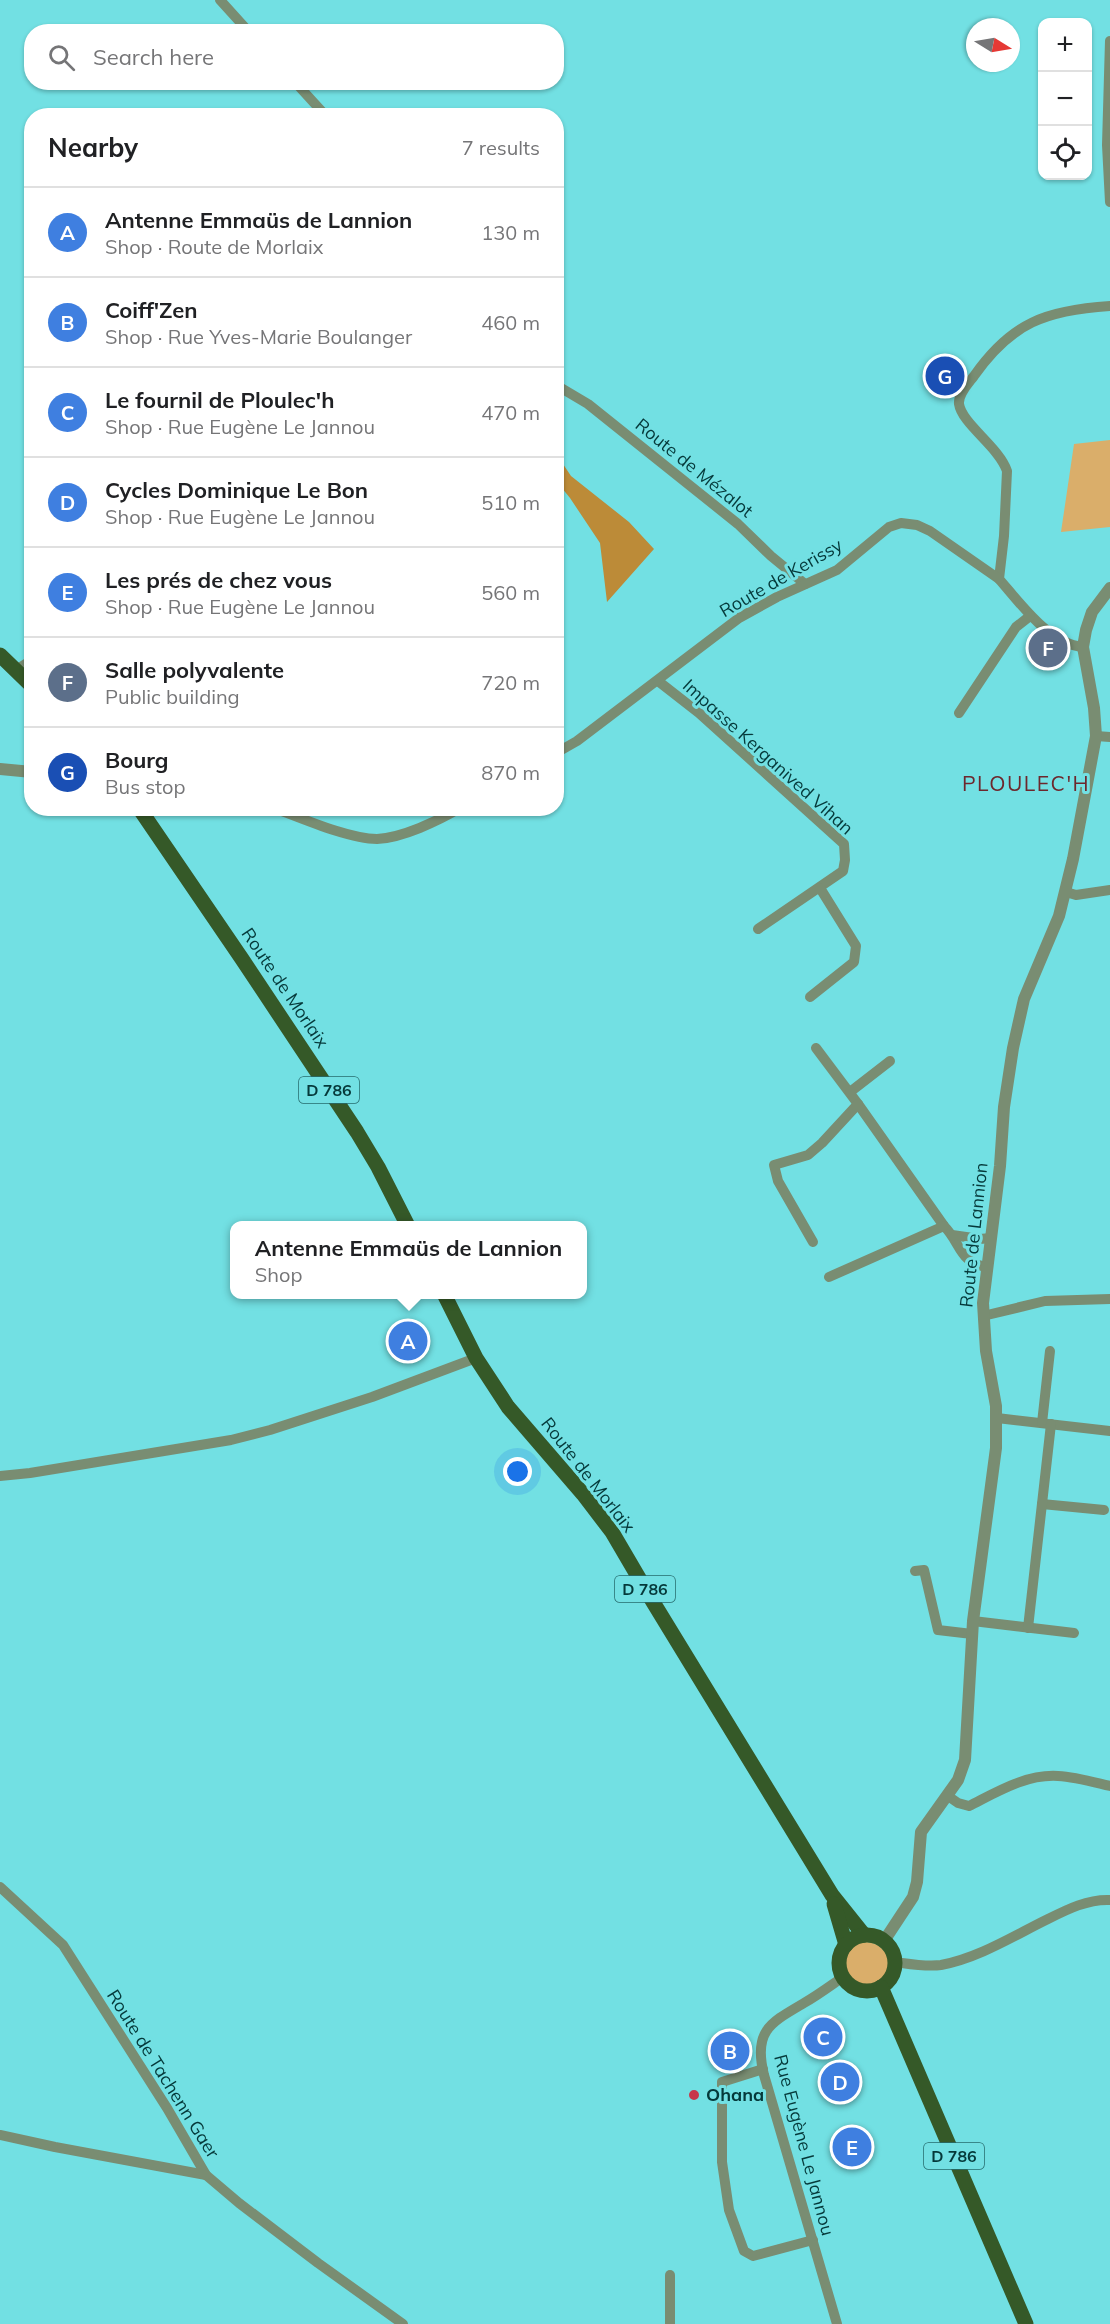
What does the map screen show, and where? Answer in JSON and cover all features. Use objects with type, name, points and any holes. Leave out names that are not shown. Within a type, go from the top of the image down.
[{"type":"main road","points":[[0,655],[24,678]]},
{"type":"main road","name":"Route de Morlaix","points":[[144,816],[357,1132],[405,1221]]},
{"type":"main road","name":"Route de Morlaix","points":[[446,1299],[476,1358],[508,1407],[583,1494],[612,1532],[652,1602],[831,1895],[864,1935]]},
{"type":"main road","name":"Route de Morlaix","points":[[831,1895],[846,1945]]},
{"type":"main road","points":[[864,1935],[875,1936],[884,1941],[890,1947],[895,1962],[888,1981],[881,1988],[870,1991],[859,1990],[850,1985],[843,1977],[839,1960],[846,1945],[854,1938],[864,1935]]},
{"type":"main road","name":"D 786","points":[[881,1988],[1026,2324]]},
{"type":"street","points":[[220,0],[242,24]]},
{"type":"street","points":[[1110,41],[1107,145],[1110,202]]},
{"type":"street","points":[[303,90],[319,108]]},
{"type":"street","points":[[1110,306],[1077,308],[1046,317],[1005,338],[987,357],[960,396],[959,405],[965,416],[1004,460],[1007,471],[1004,536],[999,579],[1030,615],[1058,638],[1077,647],[1083,647],[1092,612],[1110,588]]},
{"type":"street","name":"Route de Mézalot","points":[[564,390],[588,404],[738,524],[771,556],[805,584]]},
{"type":"street","name":"Route de Kerissy","points":[[564,748],[658,681],[738,618],[837,570],[889,527],[901,523],[917,525],[930,531],[999,579]]},
{"type":"street","points":[[959,713],[1016,627],[1030,615]]},
{"type":"street","name":"Route de Lannion","points":[[884,1941],[913,1897],[917,1882],[921,1832],[958,1780],[965,1760],[973,1628],[996,1448],[997,1418],[983,1316],[987,1267],[1000,1166],[1004,1107],[1019,1021],[1024,999],[1059,916],[1066,892],[1096,736],[1094,708],[1083,647]]},
{"type":"street","points":[[16,670],[24,665]]},
{"type":"street","name":"Impasse Kerganived Vihan","points":[[658,681],[699,713],[844,844],[846,860],[843,871],[820,888]]},
{"type":"street","points":[[1096,736],[1110,737]]},
{"type":"street","points":[[0,770],[24,772]]},
{"type":"street","points":[[298,816],[354,835],[376,839],[397,836],[442,816]]},
{"type":"street","points":[[758,929],[820,888],[856,946],[854,963],[810,997]]},
{"type":"street","points":[[1066,892],[1076,895],[1110,890]]},
{"type":"street","points":[[816,1048],[952,1235],[967,1260],[976,1266],[987,1267]]},
{"type":"street","points":[[850,1092],[890,1061]]},
{"type":"street","points":[[813,1242],[778,1180],[774,1165],[808,1155],[858,1104]]},
{"type":"street","points":[[829,1277],[944,1226]]},
{"type":"street","points":[[952,1235],[980,1239],[991,1238]]},
{"type":"street","points":[[983,1316],[1045,1301],[1110,1299]]},
{"type":"street","points":[[1028,1628],[1042,1504],[1050,1351]]},
{"type":"street","points":[[0,1476],[231,1440],[304,1420],[476,1358]]},
{"type":"street","points":[[997,1418],[1110,1431]]},
{"type":"street","points":[[1042,1504],[1104,1510]]},
{"type":"street","points":[[915,1571],[924,1570],[938,1630],[1028,1628],[1074,1634]]},
{"type":"street","points":[[948,1796],[958,1803],[969,1806],[1015,1783],[1032,1778],[1056,1776],[1110,1786]]},
{"type":"street","name":"Route de Tachenn Gaer","points":[[0,1887],[63,1945],[167,2108],[206,2175],[318,2263],[403,2324]]},
{"type":"street","points":[[895,1962],[926,1966],[942,1965],[968,1957],[1073,1907],[1097,1899],[1110,1900]]},
{"type":"street","name":"Rue Eugène Le Jannou","points":[[837,2324],[763,2069],[761,2047],[765,2032],[773,2022],[843,1977]]},
{"type":"street","points":[[763,2069],[722,2082],[722,2162],[729,2210],[744,2251],[753,2256],[813,2240]]},
{"type":"street","points":[[0,2135],[206,2175]]},
{"type":"street","points":[[670,2275],[670,2324]]},
{"type":"shaded area","points":[[1110,440],[1110,527],[1061,532],[1074,444]]},
{"type":"shaded area","points":[[564,466],[571,476],[629,522],[654,549],[607,602],[600,543],[564,491]]},
{"type":"shaded area","points":[[866,1942],[882,1949],[889,1965],[882,1981],[866,1988],[850,1981],[843,1965],[850,1949]]},
{"type":"place","name":"Bourg","points":[[945,376]]},
{"type":"place","name":"Salle polyvalente","points":[[1048,648]]},
{"type":"place","name":"Antenne Emmaüs de Lannion","points":[[408,1341]]},
{"type":"place","name":"Le fournil de Ploulec'h","points":[[823,2037]]},
{"type":"place","name":"Coiff'Zen","points":[[730,2051]]},
{"type":"place","name":"Cycles Dominique Le Bon","points":[[840,2082]]},
{"type":"place","name":"Ohana","points":[[694,2095]]},
{"type":"place","name":"Les prés de chez vous","points":[[852,2147]]},
{"type":"district","name":"PLOULEC'H","points":[[1026,784]]}]
